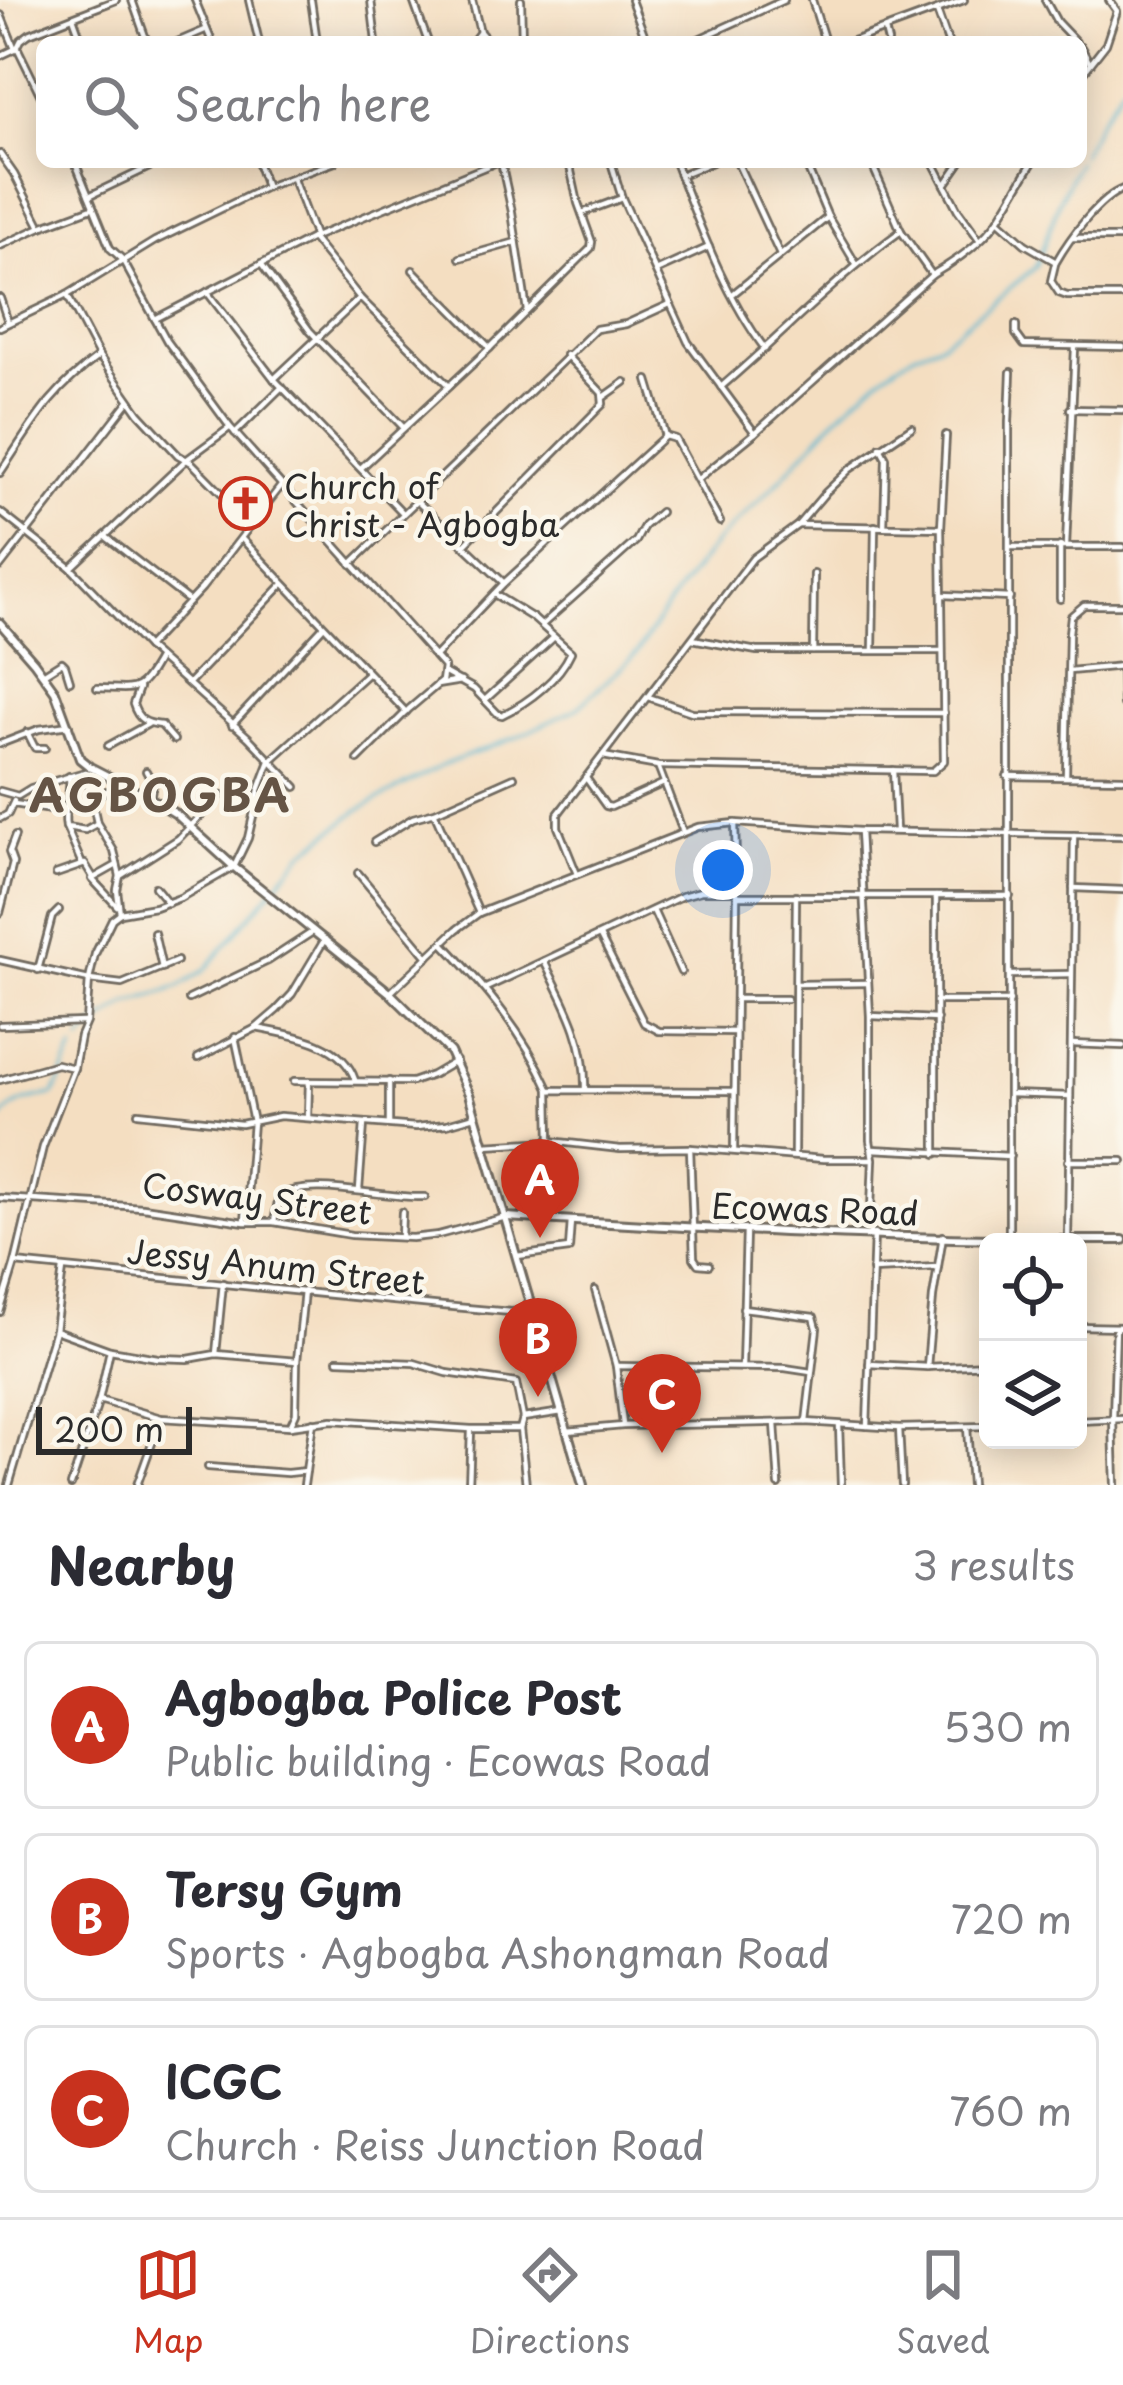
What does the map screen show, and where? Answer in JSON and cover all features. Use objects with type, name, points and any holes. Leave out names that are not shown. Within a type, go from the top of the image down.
[{"type":"street","points":[[0,56],[29,34],[116,0]]},
{"type":"street","points":[[132,0],[145,36]]},
{"type":"street","points":[[196,0],[210,36]]},
{"type":"street","points":[[249,0],[258,36]]},
{"type":"street","points":[[311,0],[316,36]]},
{"type":"street","points":[[371,0],[375,36]]},
{"type":"street","points":[[413,0],[426,36]]},
{"type":"street","points":[[472,0],[484,36]]},
{"type":"street","points":[[521,0],[522,36]]},
{"type":"street","points":[[631,0],[645,36]]},
{"type":"street","points":[[812,0],[823,36]]},
{"type":"street","points":[[1045,0],[1070,36]]},
{"type":"street","points":[[1087,66],[1110,35],[1117,10],[1109,0]]},
{"type":"street","points":[[714,36],[778,1]]},
{"type":"street","points":[[868,36],[961,1]]},
{"type":"street","points":[[937,10],[946,36]]},
{"type":"street","points":[[2,15],[36,86]]},
{"type":"street","points":[[73,17],[80,36]]},
{"type":"street","points":[[192,36],[207,30]]},
{"type":"street","points":[[885,30],[886,36]]},
{"type":"street","points":[[477,36],[480,32]]},
{"type":"street","points":[[0,154],[40,227]]},
{"type":"street","points":[[77,168],[110,248],[122,259],[167,341],[232,430],[435,656],[445,673],[462,681],[502,715],[541,690],[572,652],[494,594]]},
{"type":"street","points":[[128,168],[131,176]]},
{"type":"street","points":[[88,196],[148,168]]},
{"type":"street","points":[[259,168],[266,187]]},
{"type":"street","points":[[0,327],[266,187],[320,168]]},
{"type":"street","points":[[154,320],[313,238],[484,168]]},
{"type":"street","points":[[500,168],[527,311]]},
{"type":"street","points":[[362,467],[591,248],[571,168]]},
{"type":"street","points":[[613,168],[688,342],[755,433]]},
{"type":"street","points":[[677,168],[738,310],[766,349]]},
{"type":"street","points":[[680,175],[697,168]]},
{"type":"street","points":[[740,168],[781,256]]},
{"type":"street","points":[[808,168],[828,217],[856,263]]},
{"type":"street","points":[[874,168],[901,231],[932,275]]},
{"type":"street","points":[[936,168],[979,240]]},
{"type":"street","points":[[945,185],[957,168]]},
{"type":"street","points":[[698,479],[932,275],[979,240],[998,220],[1029,168]]},
{"type":"street","points":[[293,179],[313,238],[360,298],[449,386]]},
{"type":"street","points":[[1123,189],[1111,194],[1072,238],[1056,262],[1051,281],[1067,296],[1123,296]]},
{"type":"street","points":[[582,213],[622,198]]},
{"type":"street","points":[[0,246],[92,208]]},
{"type":"street","points":[[733,294],[828,217]]},
{"type":"street","points":[[998,220],[1024,244],[1056,262]]},
{"type":"street","points":[[721,387],[856,263],[901,231]]},
{"type":"street","points":[[1072,238],[1123,238]]},
{"type":"street","points":[[460,258],[516,242]]},
{"type":"street","points":[[656,271],[710,247]]},
{"type":"street","points":[[261,264],[317,338],[404,428]]},
{"type":"street","points":[[413,270],[490,348]]},
{"type":"street","points":[[207,292],[274,379],[403,513]]},
{"type":"street","points":[[67,295],[130,400],[167,444],[252,524]]},
{"type":"street","points":[[0,298],[8,322]]},
{"type":"street","points":[[274,379],[360,298]]},
{"type":"street","points":[[351,564],[600,327],[626,324],[670,304]]},
{"type":"street","points":[[1016,325],[1024,345],[1123,347]]},
{"type":"street","points":[[1060,599],[1075,348]]},
{"type":"street","points":[[0,472],[52,395],[100,356]]},
{"type":"street","points":[[566,356],[604,397]]},
{"type":"street","points":[[1009,1233],[1011,372]]},
{"type":"street","points":[[648,380],[665,436]]},
{"type":"street","points":[[466,544],[599,408],[604,397],[625,382]]},
{"type":"street","points":[[71,568],[186,460],[232,430],[282,387]]},
{"type":"street","points":[[0,567],[130,400]]},
{"type":"street","points":[[1070,409],[1123,410]]},
{"type":"street","points":[[577,874],[558,814],[753,558],[798,525],[826,492],[880,447],[912,427]]},
{"type":"street","points":[[603,756],[658,766],[939,768],[944,761],[941,528],[946,435]]},
{"type":"street","points":[[665,436],[675,439],[720,522]]},
{"type":"street","points":[[435,656],[504,583],[665,436]]},
{"type":"street","points":[[880,447],[886,458],[884,527]]},
{"type":"street","points":[[146,647],[242,539],[283,484]]},
{"type":"street","points":[[418,502],[504,583]]},
{"type":"street","points":[[0,512],[71,568],[146,647],[296,787]]},
{"type":"street","points":[[542,626],[636,541],[660,512]]},
{"type":"street","points":[[798,525],[941,528]]},
{"type":"street","points":[[872,650],[875,526]]},
{"type":"street","points":[[105,536],[189,601]]},
{"type":"street","points":[[242,539],[406,712]]},
{"type":"street","points":[[1010,547],[1123,547]]},
{"type":"street","points":[[813,651],[814,574]]},
{"type":"street","points":[[189,683],[283,584]]},
{"type":"street","points":[[941,595],[1010,598]]},
{"type":"street","points":[[1066,776],[1071,616],[1084,605],[1123,604]]},
{"type":"street","points":[[0,623],[59,700],[87,770],[97,823],[115,851],[120,911]]},
{"type":"street","points":[[232,725],[323,627]]},
{"type":"street","points":[[485,700],[554,637]]},
{"type":"street","points":[[692,639],[758,651],[941,651]]},
{"type":"street","points":[[148,724],[139,717],[133,697],[158,658]]},
{"type":"street","points":[[43,674],[62,662],[70,681]]},
{"type":"street","points":[[1068,671],[1122,666],[1123,704]]},
{"type":"street","points":[[0,1312],[43,1147],[86,1022],[95,955],[112,920],[120,911],[180,898],[234,867],[248,838],[270,761],[368,673]]},
{"type":"street","points":[[358,760],[445,673]]},
{"type":"street","points":[[440,683],[462,681]]},
{"type":"street","points":[[97,688],[139,688]]},
{"type":"street","points":[[648,697],[692,712],[944,713]]},
{"type":"street","points":[[108,746],[148,724],[161,725],[175,740]]},
{"type":"street","points":[[0,744],[27,732],[69,725]]},
{"type":"street","points":[[27,732],[35,748],[45,748]]},
{"type":"street","points":[[658,766],[683,832]]},
{"type":"street","points":[[1,818],[15,800],[87,770],[150,797],[430,1030],[456,1061],[475,1117],[584,1485]]},
{"type":"street","points":[[893,770],[896,832]]},
{"type":"street","points":[[146,771],[154,787],[150,797]]},
{"type":"street","points":[[69,776],[66,827],[82,864]]},
{"type":"street","points":[[1007,776],[1123,778]]},
{"type":"street","points":[[374,842],[413,818],[514,777]]},
{"type":"street","points":[[586,778],[611,807],[664,783]]},
{"type":"street","points":[[90,800],[106,791],[124,798],[131,788]]},
{"type":"street","points":[[0,791],[51,810]]},
{"type":"street","points":[[120,876],[178,838],[221,795]]},
{"type":"street","points":[[435,812],[479,913]]},
{"type":"street","points":[[66,827],[85,830],[97,823]]},
{"type":"street","points":[[734,1150],[735,823]]},
{"type":"street","points":[[390,993],[479,913],[712,824],[860,832],[1123,836]]},
{"type":"street","points":[[860,832],[873,1159],[867,1426]]},
{"type":"street","points":[[1068,1233],[1074,835]]},
{"type":"street","points":[[0,913],[15,836]]},
{"type":"street","points":[[56,874],[88,865],[92,881],[120,911]]},
{"type":"street","points":[[93,877],[117,865]]},
{"type":"street","points":[[358,873],[428,957]]},
{"type":"street","points":[[155,887],[168,903]]},
{"type":"street","points":[[1073,888],[1123,890]]},
{"type":"street","points":[[486,988],[691,893],[1010,896]]},
{"type":"street","points":[[794,1155],[796,895]]},
{"type":"street","points":[[936,1154],[937,896]]},
{"type":"street","points":[[38,970],[52,917],[59,910]]},
{"type":"street","points":[[653,910],[681,972]]},
{"type":"street","points":[[189,999],[268,961],[314,931]]},
{"type":"street","points":[[154,933],[162,968]]},
{"type":"street","points":[[600,936],[651,1029],[735,1032]]},
{"type":"street","points":[[198,1058],[256,1028],[292,994],[325,939]]},
{"type":"street","points":[[444,944],[486,988],[532,1057],[549,1090],[550,1141]]},
{"type":"street","points":[[0,961],[122,984],[176,962]]},
{"type":"street","points":[[544,961],[579,1035],[585,1088]]},
{"type":"street","points":[[1010,975],[1072,974]]},
{"type":"street","points":[[796,984],[868,983]]},
{"type":"street","points":[[736,1000],[787,999]]},
{"type":"street","points":[[938,1001],[1010,1001]]},
{"type":"street","points":[[870,1016],[937,1018]]},
{"type":"street","points":[[0,1025],[86,1022]]},
{"type":"street","points":[[256,1028],[332,1050],[351,1066],[355,1080]]},
{"type":"street","points":[[235,1036],[254,1122],[244,1222]]},
{"type":"street","points":[[1072,1044],[1123,1046]]},
{"type":"street","points":[[294,1081],[422,1080],[456,1061]]},
{"type":"street","points":[[0,1080],[67,1067]]},
{"type":"street","points":[[308,1118],[309,1081]]},
{"type":"street","points":[[388,1126],[389,1081]]},
{"type":"street","points":[[549,1090],[735,1091]]},
{"type":"street","points":[[1010,1094],[1070,1096]]},
{"type":"street","points":[[138,1113],[242,1124],[271,1117],[416,1127],[475,1117]]},
{"type":"street","points":[[358,1192],[364,1124]]},
{"type":"street","points":[[484,1145],[550,1141],[620,1149],[690,1148],[873,1159]]},
{"type":"street","points":[[690,1148],[696,1262],[710,1264]]},
{"type":"street","points":[[872,1149],[1010,1156]]},
{"type":"street","points":[[1068,1161],[1123,1161]]},
{"type":"street","points":[[274,1222],[276,1203],[286,1191],[320,1188],[424,1198]]},
{"type":"street","name":"Cosway Street","points":[[0,1198],[143,1207],[401,1238],[438,1235],[506,1217]]},
{"type":"street","points":[[401,1238],[402,1212]]},
{"type":"street","name":"Ecowas Road","points":[[506,1217],[979,1239]]},
{"type":"street","points":[[517,1256],[569,1250],[571,1221]]},
{"type":"street","points":[[742,1367],[746,1231]]},
{"type":"street","points":[[928,1367],[943,1236]]},
{"type":"street","name":"Ecowas Road","points":[[1087,1240],[1123,1240]]},
{"type":"street","name":"Jessy Anum Street","points":[[15,1263],[485,1310],[532,1310]]},
{"type":"street","points":[[872,1270],[938,1267]]},
{"type":"street","points":[[9,1485],[55,1330],[63,1269]]},
{"type":"street","points":[[216,1354],[224,1282]]},
{"type":"street","points":[[595,1290],[616,1366],[623,1426]]},
{"type":"street","points":[[290,1426],[296,1413],[304,1291]]},
{"type":"street","points":[[743,1308],[814,1316],[817,1328],[806,1422]]},
{"type":"street","points":[[1087,1325],[1119,1327],[1113,1420],[1115,1485]]},
{"type":"street","points":[[55,1330],[110,1350],[173,1359],[216,1354],[297,1361]]},
{"type":"street","points":[[70,1485],[99,1400],[110,1350]]},
{"type":"street","points":[[338,1360],[413,1363],[446,1373],[512,1381],[518,1386],[523,1418],[526,1485]]},
{"type":"street","points":[[869,1364],[979,1364]]},
{"type":"street","points":[[616,1366],[811,1372]]},
{"type":"street","points":[[99,1400],[161,1418],[290,1426],[359,1421],[520,1429]]},
{"type":"street","points":[[523,1418],[562,1412]]},
{"type":"street","points":[[296,1413],[304,1424]]},
{"type":"street","points":[[137,1485],[161,1418]]},
{"type":"street","points":[[1087,1421],[1123,1419]]},
{"type":"street","points":[[287,1473],[303,1485],[314,1422]]},
{"type":"street","points":[[568,1430],[806,1422],[899,1428],[979,1426]]},
{"type":"street","points":[[775,1423],[778,1485]]},
{"type":"street","points":[[839,1425],[842,1485]]},
{"type":"street","points":[[967,1427],[971,1485]]},
{"type":"street","points":[[899,1428],[902,1485]]},
{"type":"street","points":[[469,1485],[471,1429]]},
{"type":"street","points":[[208,1467],[306,1471]]},
{"type":"waterway","points":[[1087,144],[1123,85]]},
{"type":"waterway","points":[[81,1041],[99,1022],[129,1003],[179,987],[205,970],[303,853],[360,809],[443,765],[576,709],[637,653],[716,542],[838,415],[884,374],[942,342],[1036,267],[1075,168]]},
{"type":"waterway","points":[[0,1121],[23,1102],[54,1095],[74,1049]]},
{"type":"place","name":"Church of Christ - Agbogba","points":[[245,504]]},
{"type":"place","name":"Agbogba Police Post","points":[[540,1238]]},
{"type":"place","name":"Tersy Gym","points":[[538,1397]]},
{"type":"place","name":"ICGC","points":[[662,1453]]},
{"type":"district","name":"AGBOGBA","points":[[161,793]]}]
